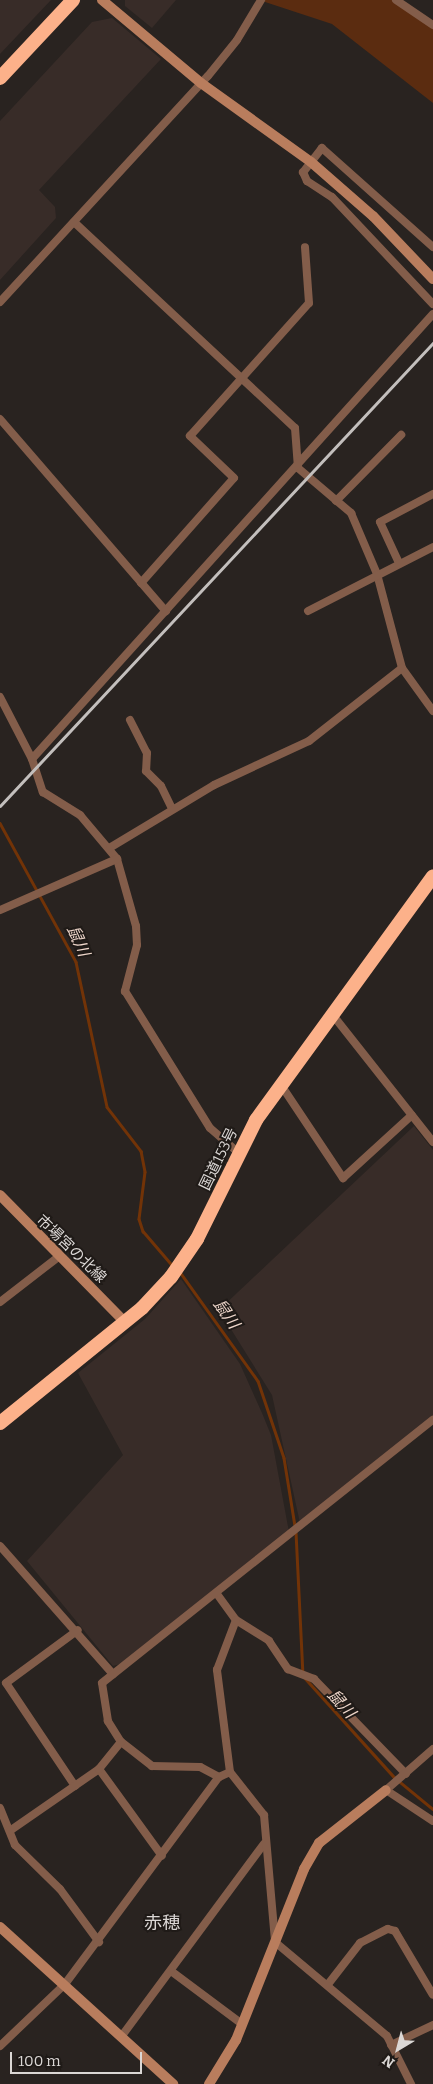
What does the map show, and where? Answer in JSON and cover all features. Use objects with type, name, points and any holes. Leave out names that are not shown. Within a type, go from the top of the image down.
[{"type":"highway","points":[[0,68],[63,0]]},
{"type":"highway","points":[[0,78],[73,0]]},
{"type":"highway","name":"国道153号","points":[[0,1423],[125,1322],[171,1277],[185,1259],[238,1152],[281,1085],[433,876]]},
{"type":"street","points":[[102,0],[201,83],[311,162],[374,216],[433,278]]},
{"type":"street","points":[[0,302],[201,83],[237,40],[261,0]]},
{"type":"street","points":[[396,0],[433,25]]},
{"type":"street","points":[[433,247],[322,148],[303,172],[307,182],[332,197],[433,304]]},
{"type":"street","points":[[74,222],[295,428],[298,468],[351,513],[377,574],[402,668],[433,711]]},
{"type":"street","points":[[141,583],[234,478],[190,436],[241,376],[309,303],[305,247]]},
{"type":"street","points":[[32,759],[298,468],[433,314]]},
{"type":"street","points":[[0,419],[166,611]]},
{"type":"street","points":[[336,501],[401,435]]},
{"type":"street","points":[[399,563],[380,522],[433,494]]},
{"type":"street","points":[[308,611],[371,582],[377,574],[433,547]]},
{"type":"street","points":[[111,847],[172,809],[309,741],[402,668]]},
{"type":"street","points":[[1,701],[32,759],[43,792],[80,814],[111,847],[117,859],[136,926],[136,945],[125,991],[210,1128],[238,1152]]},
{"type":"street","points":[[130,720],[147,753],[146,771],[162,786],[172,809]]},
{"type":"street","points":[[0,910],[117,859]]},
{"type":"street","points":[[332,1014],[433,1142]]},
{"type":"street","points":[[281,1085],[343,1178],[412,1115]]},
{"type":"street","name":"市場宮の北線","points":[[0,1195],[57,1258],[125,1322]]},
{"type":"street","points":[[0,1302],[57,1258]]},
{"type":"street","points":[[219,1777],[200,1767],[152,1766],[121,1742],[108,1721],[102,1683],[304,1526],[433,1420]]},
{"type":"street","points":[[0,1546],[78,1630],[113,1674]]},
{"type":"street","points":[[217,1594],[236,1620],[269,1641],[288,1669],[311,1678],[404,1776]]},
{"type":"street","points":[[236,1620],[217,1670],[230,1772],[262,1810],[275,1942],[328,1983],[391,2045],[411,2084]]},
{"type":"street","points":[[75,1786],[6,1683],[78,1630]]},
{"type":"street","points":[[11,1830],[99,1769],[121,1742]]},
{"type":"street","points":[[209,2084],[242,2024],[304,1869],[319,1843],[404,1776],[433,1750]]},
{"type":"street","points":[[99,1769],[162,1856]]},
{"type":"street","points":[[0,2046],[65,1984],[99,1942],[219,1777],[230,1772]]},
{"type":"street","points":[[390,1787],[433,1821]]},
{"type":"street","points":[[0,1808],[11,1830],[15,1845],[60,1889],[99,1942]]},
{"type":"street","points":[[121,2037],[264,1844]]},
{"type":"street","points":[[0,1927],[65,1984],[172,2084]]},
{"type":"street","points":[[328,1983],[360,1943],[388,1929],[395,1931],[433,1995]]},
{"type":"street","points":[[171,1971],[242,2024]]},
{"type":"street","points":[[391,2045],[433,2025]]},
{"type":"shaded area","points":[[0,0],[51,0],[0,54]]},
{"type":"shaded area","points":[[125,0],[176,0],[152,28],[125,6]]},
{"type":"shaded area","points":[[259,0],[400,0],[433,26],[433,103],[332,24]]},
{"type":"shaded area","points":[[112,18],[161,59],[39,190],[55,207],[56,218],[0,280],[0,121],[92,22]]},
{"type":"shaded area","points":[[414,1126],[433,1150],[433,1416],[300,1523],[272,1395],[219,1310]]},
{"type":"shaded area","points":[[181,1279],[240,1364],[262,1413],[271,1435],[289,1532],[124,1663],[113,1666],[27,1561],[123,1455],[78,1373],[145,1319]]},
{"type":"waterway","name":"鼠川","points":[[0,823],[76,962],[107,1107],[141,1151],[145,1172],[139,1219],[143,1231],[172,1265]]},
{"type":"waterway","name":"鼠川","points":[[180,1272],[258,1381],[284,1458],[295,1526]]},
{"type":"waterway","name":"鼠川","points":[[296,1532],[303,1673]]},
{"type":"waterway","name":"鼠川","points":[[305,1678],[394,1777],[433,1809]]},
{"type":"railway","points":[[0,806],[433,343]]},
{"type":"district","name":"赤穂","points":[[162,1923]]}]
